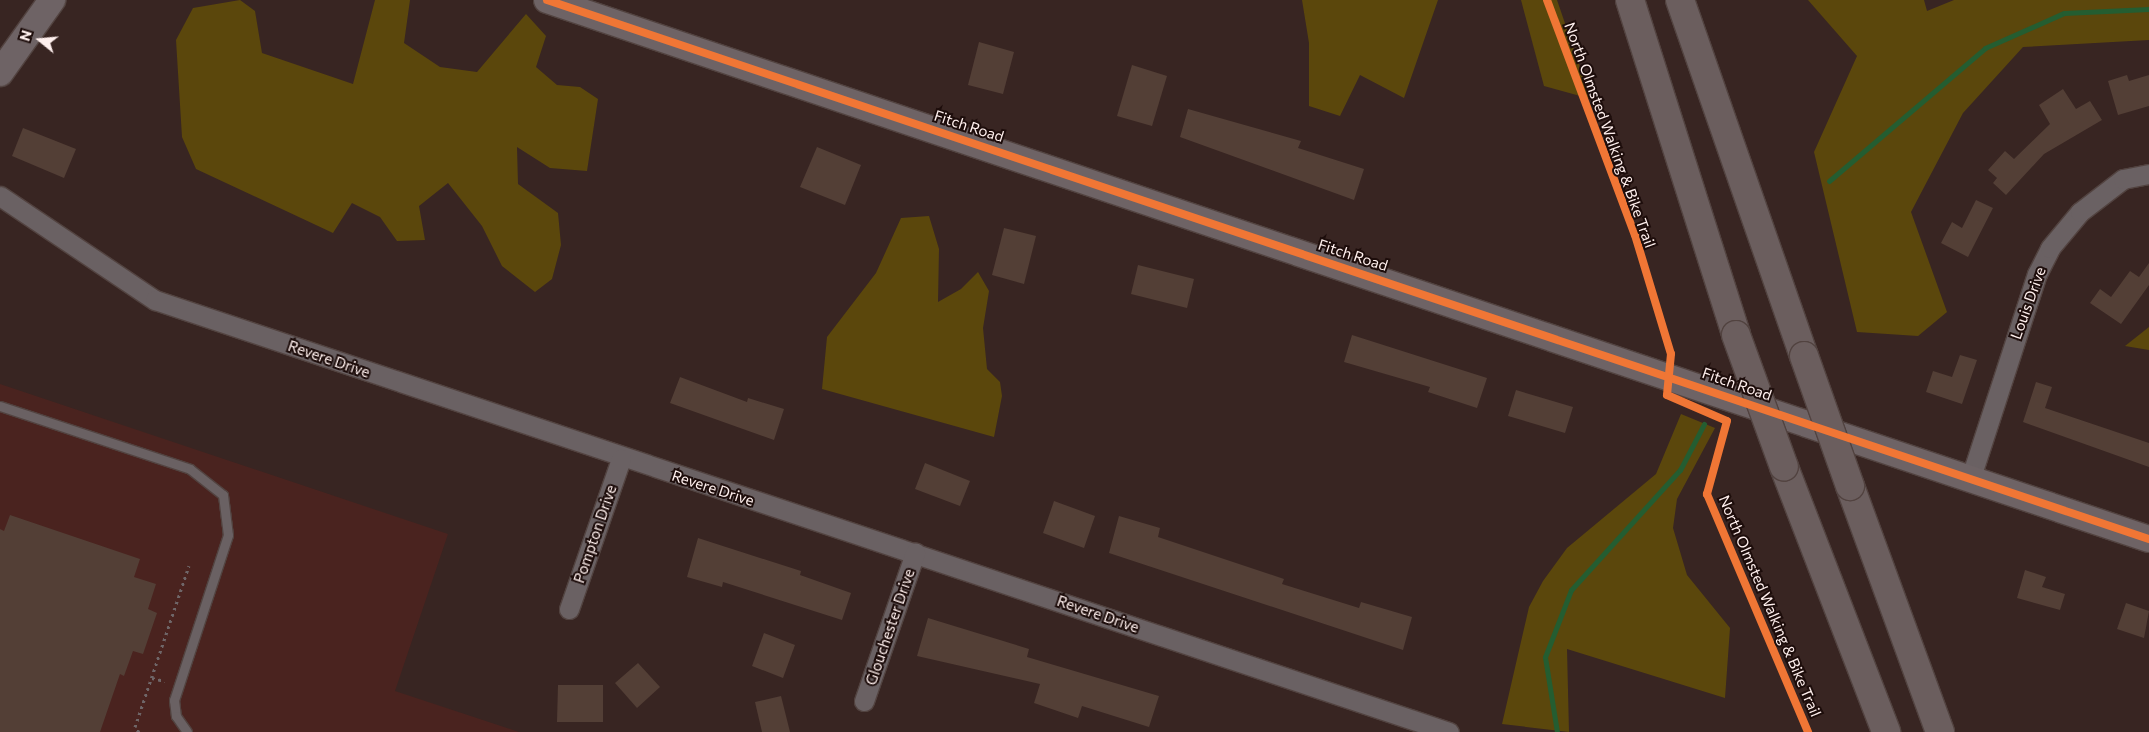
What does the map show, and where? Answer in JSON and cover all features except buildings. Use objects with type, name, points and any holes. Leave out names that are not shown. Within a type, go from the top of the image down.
[{"type":"highway","points":[[1630,0],[1736,335],[1784,467],[1886,732]]},
{"type":"highway","points":[[1680,0],[1850,486],[1940,732]]},
{"type":"street","points":[[0,73],[52,0]]},
{"type":"street","name":"Fitch Road","points":[[547,0],[1669,375],[1970,480],[2149,539]]},
{"type":"street","name":"Louis Drive","points":[[1970,480],[2036,274],[2050,248],[2080,212],[2123,179],[2149,174]]},
{"type":"street","name":"Revere Drive","points":[[0,196],[155,300],[621,459],[915,553],[1449,732]]},
{"type":"street","name":"Pompton Drive","points":[[569,609],[621,459]]},
{"type":"street","name":"Glouchester Drive","points":[[864,701],[915,553]]},
{"type":"lane","points":[[0,406],[190,469],[223,495],[228,535],[174,700],[176,716],[187,732]]},
{"type":"path","points":[[139,732],[135,727],[189,566]]},
{"type":"path","points":[[152,678],[165,681]]},
{"type":"shaded area","points":[[240,0],[255,11],[262,53],[353,84],[375,0],[410,0],[404,43],[440,67],[477,72],[526,14],[546,36],[536,67],[557,85],[580,87],[598,99],[587,171],[550,168],[517,147],[518,184],[558,213],[561,245],[552,279],[535,292],[502,266],[482,226],[448,183],[419,206],[425,240],[397,241],[380,217],[352,203],[333,233],[196,169],[182,137],[176,40],[193,8]]},
{"type":"shaded area","points":[[1302,0],[1438,0],[1404,98],[1360,75],[1340,116],[1309,106],[1309,43]]},
{"type":"shaded area","points":[[1521,0],[1557,0],[1591,99],[1544,86]]},
{"type":"shaded area","points":[[1808,0],[1924,0],[1927,11],[1954,0],[2149,0],[2149,40],[2023,47],[1963,113],[1911,212],[1947,312],[1918,336],[1857,332],[1814,152],[1857,56]]},
{"type":"shaded area","points":[[929,216],[939,249],[938,302],[961,289],[978,272],[989,291],[983,328],[987,369],[1000,382],[1002,396],[994,437],[822,389],[827,337],[876,273],[901,218]]},
{"type":"shaded area","points":[[2149,327],[2149,350],[2125,346]]},
{"type":"shaded area","points":[[0,384],[448,534],[395,691],[519,732],[0,732]]},
{"type":"shaded area","points":[[1681,414],[1715,428],[1677,499],[1673,528],[1687,575],[1730,628],[1725,698],[1567,649],[1569,732],[1502,724],[1529,607],[1543,581],[1567,548],[1656,474]]},
{"type":"waterway","points":[[1829,181],[1985,48],[2064,13],[2149,9]]},
{"type":"waterway","points":[[1557,732],[1545,657],[1571,590],[1680,470],[1704,424]]},
{"type":"cycle path","points":[[547,0],[2149,539]]},
{"type":"cycle path","name":"North Olmsted Walking & Bike Trail","points":[[1547,0],[1635,235],[1671,354],[1667,395],[1727,421],[1707,494],[1808,732]]}]
